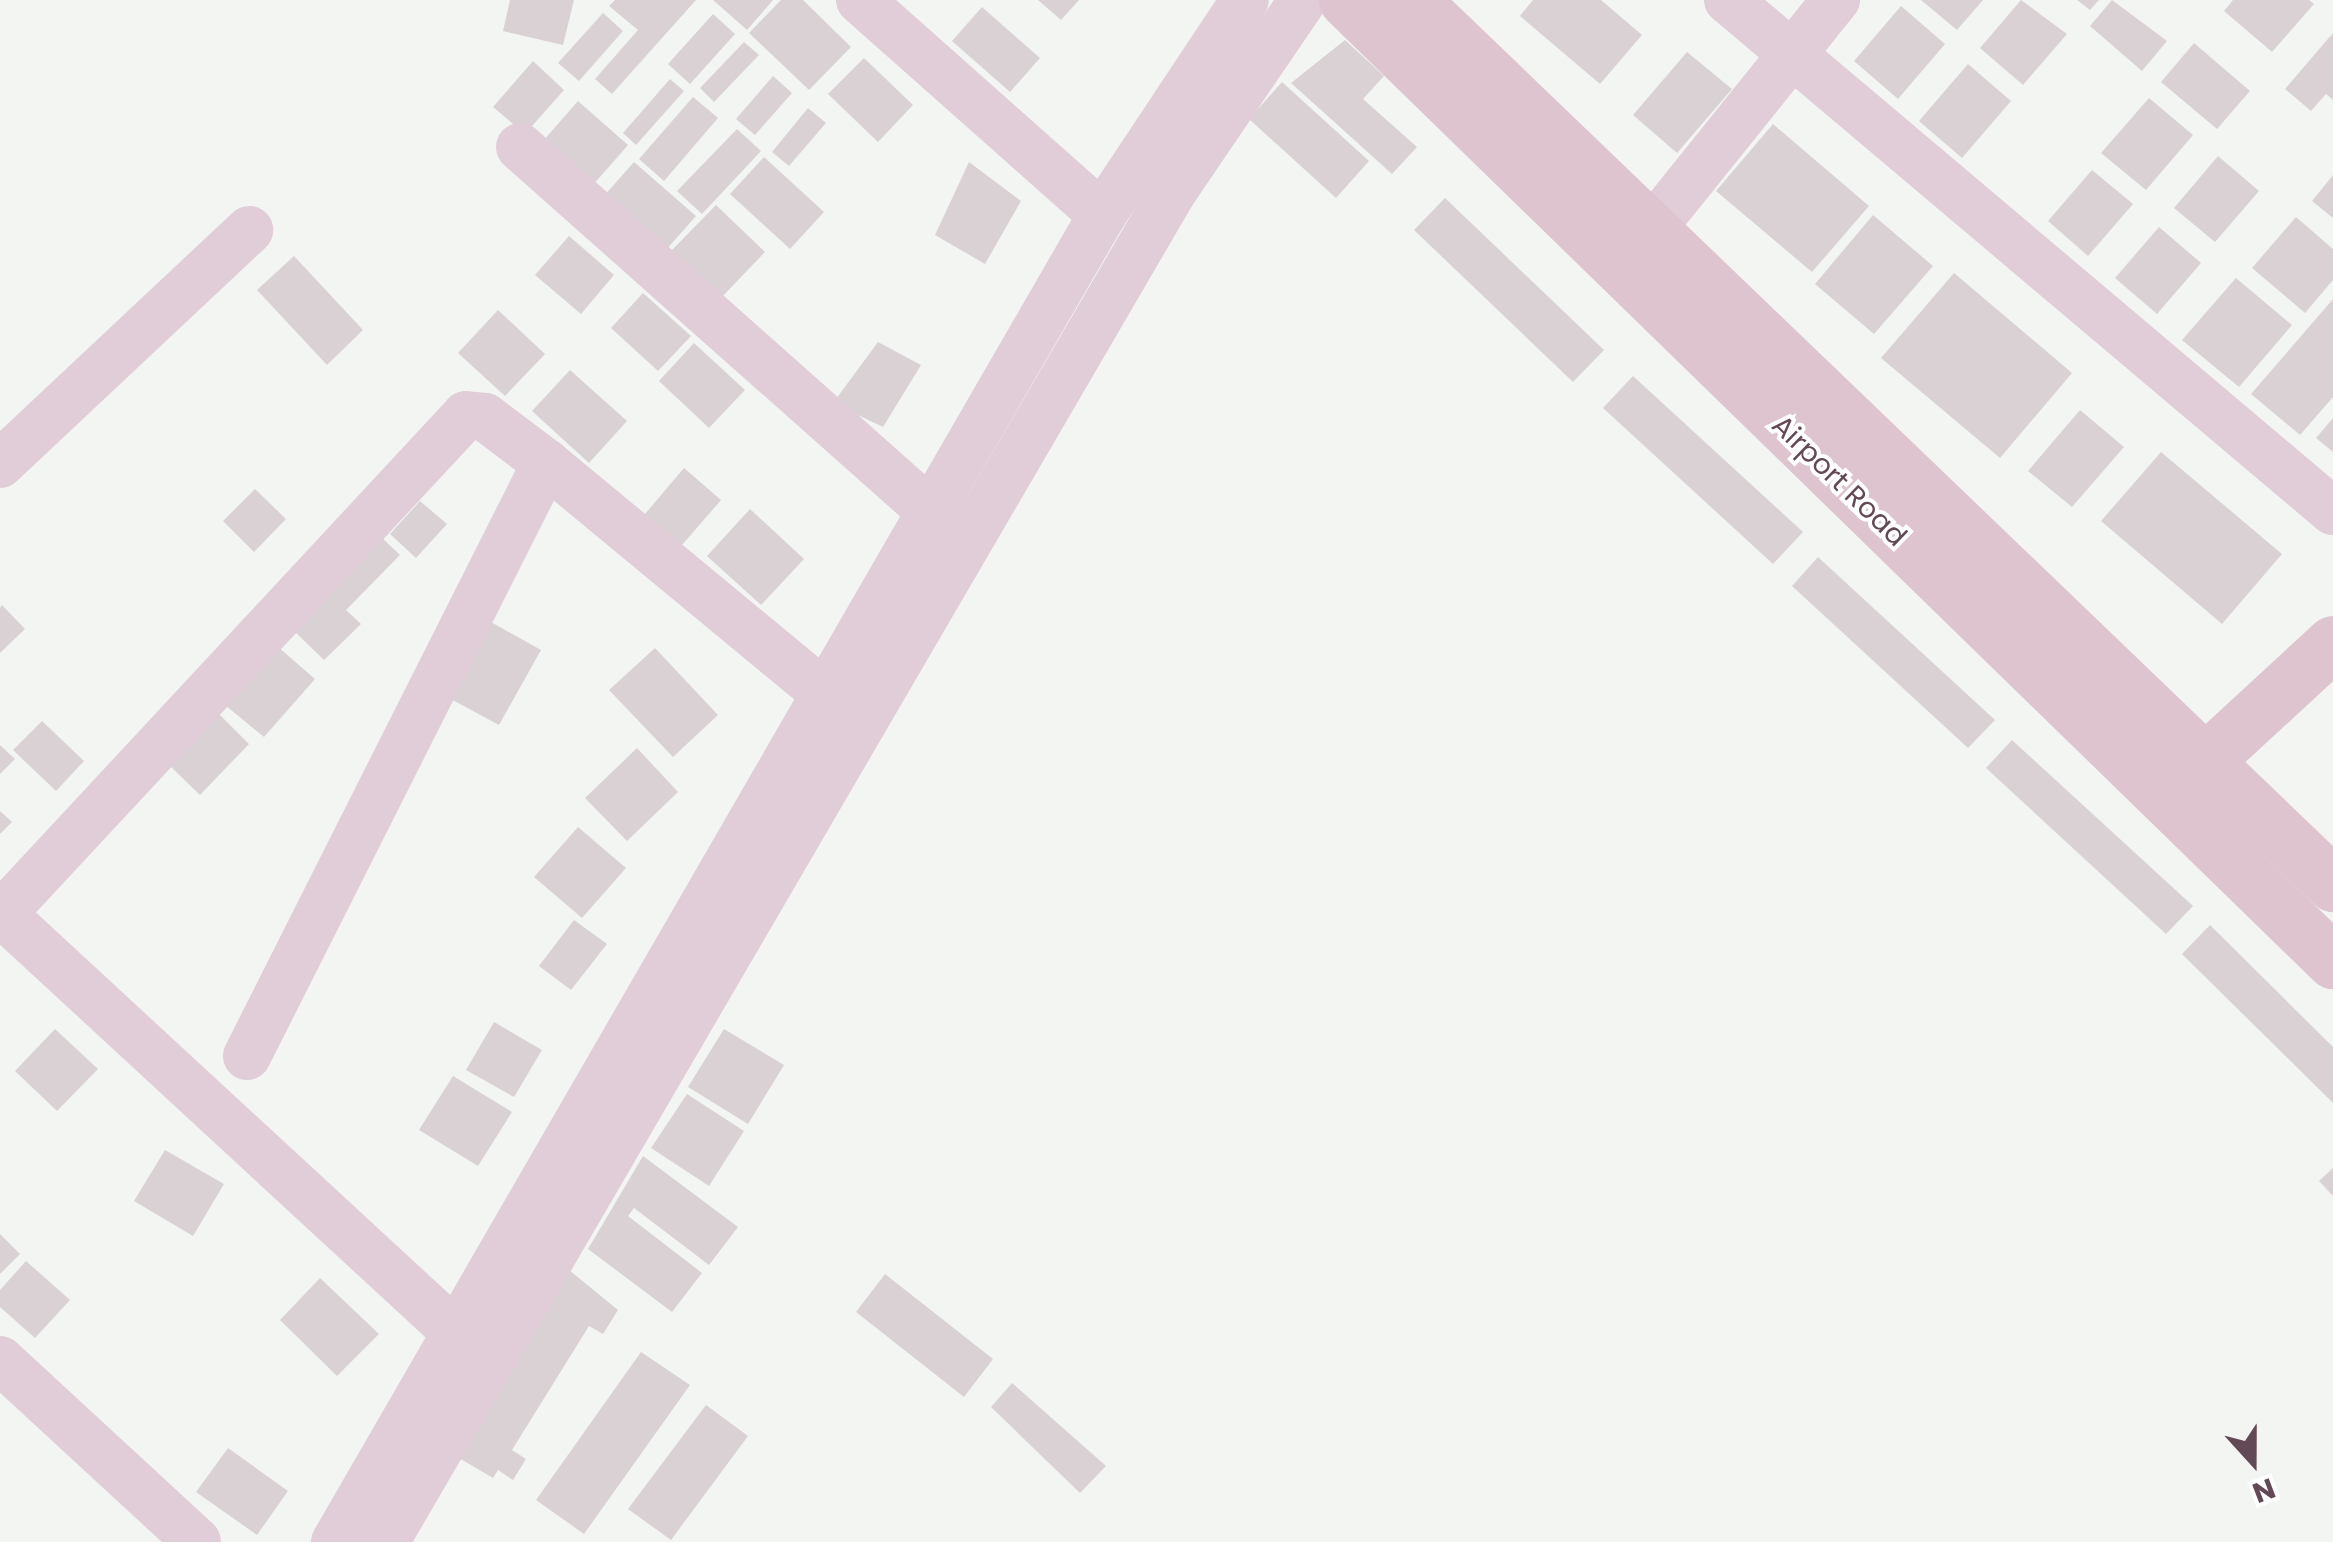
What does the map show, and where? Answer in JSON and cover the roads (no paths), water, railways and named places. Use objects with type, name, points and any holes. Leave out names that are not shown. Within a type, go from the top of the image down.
[{"type":"main road","name":"Airport Road","points":[[1346,0],[2333,961]]},
{"type":"main road","name":"Airport Road","points":[[1412,0],[2333,884]]},
{"type":"main road","points":[[2205,760],[2333,643]]},
{"type":"street","points":[[860,0],[1102,214]]},
{"type":"street","points":[[336,1542],[818,697],[1102,214],[1245,0]]},
{"type":"street","points":[[385,1542],[1171,194],[1303,0]]},
{"type":"street","points":[[1728,0],[2333,511]]},
{"type":"street","points":[[1650,231],[1836,0]]},
{"type":"street","points":[[520,147],[929,510]]},
{"type":"street","points":[[0,464],[248,230]]},
{"type":"street","points":[[456,1333],[1,914],[466,416],[484,417],[546,464],[818,697],[864,721]]},
{"type":"street","points":[[248,1056],[546,464]]},
{"type":"street","points":[[0,1360],[197,1542]]}]
